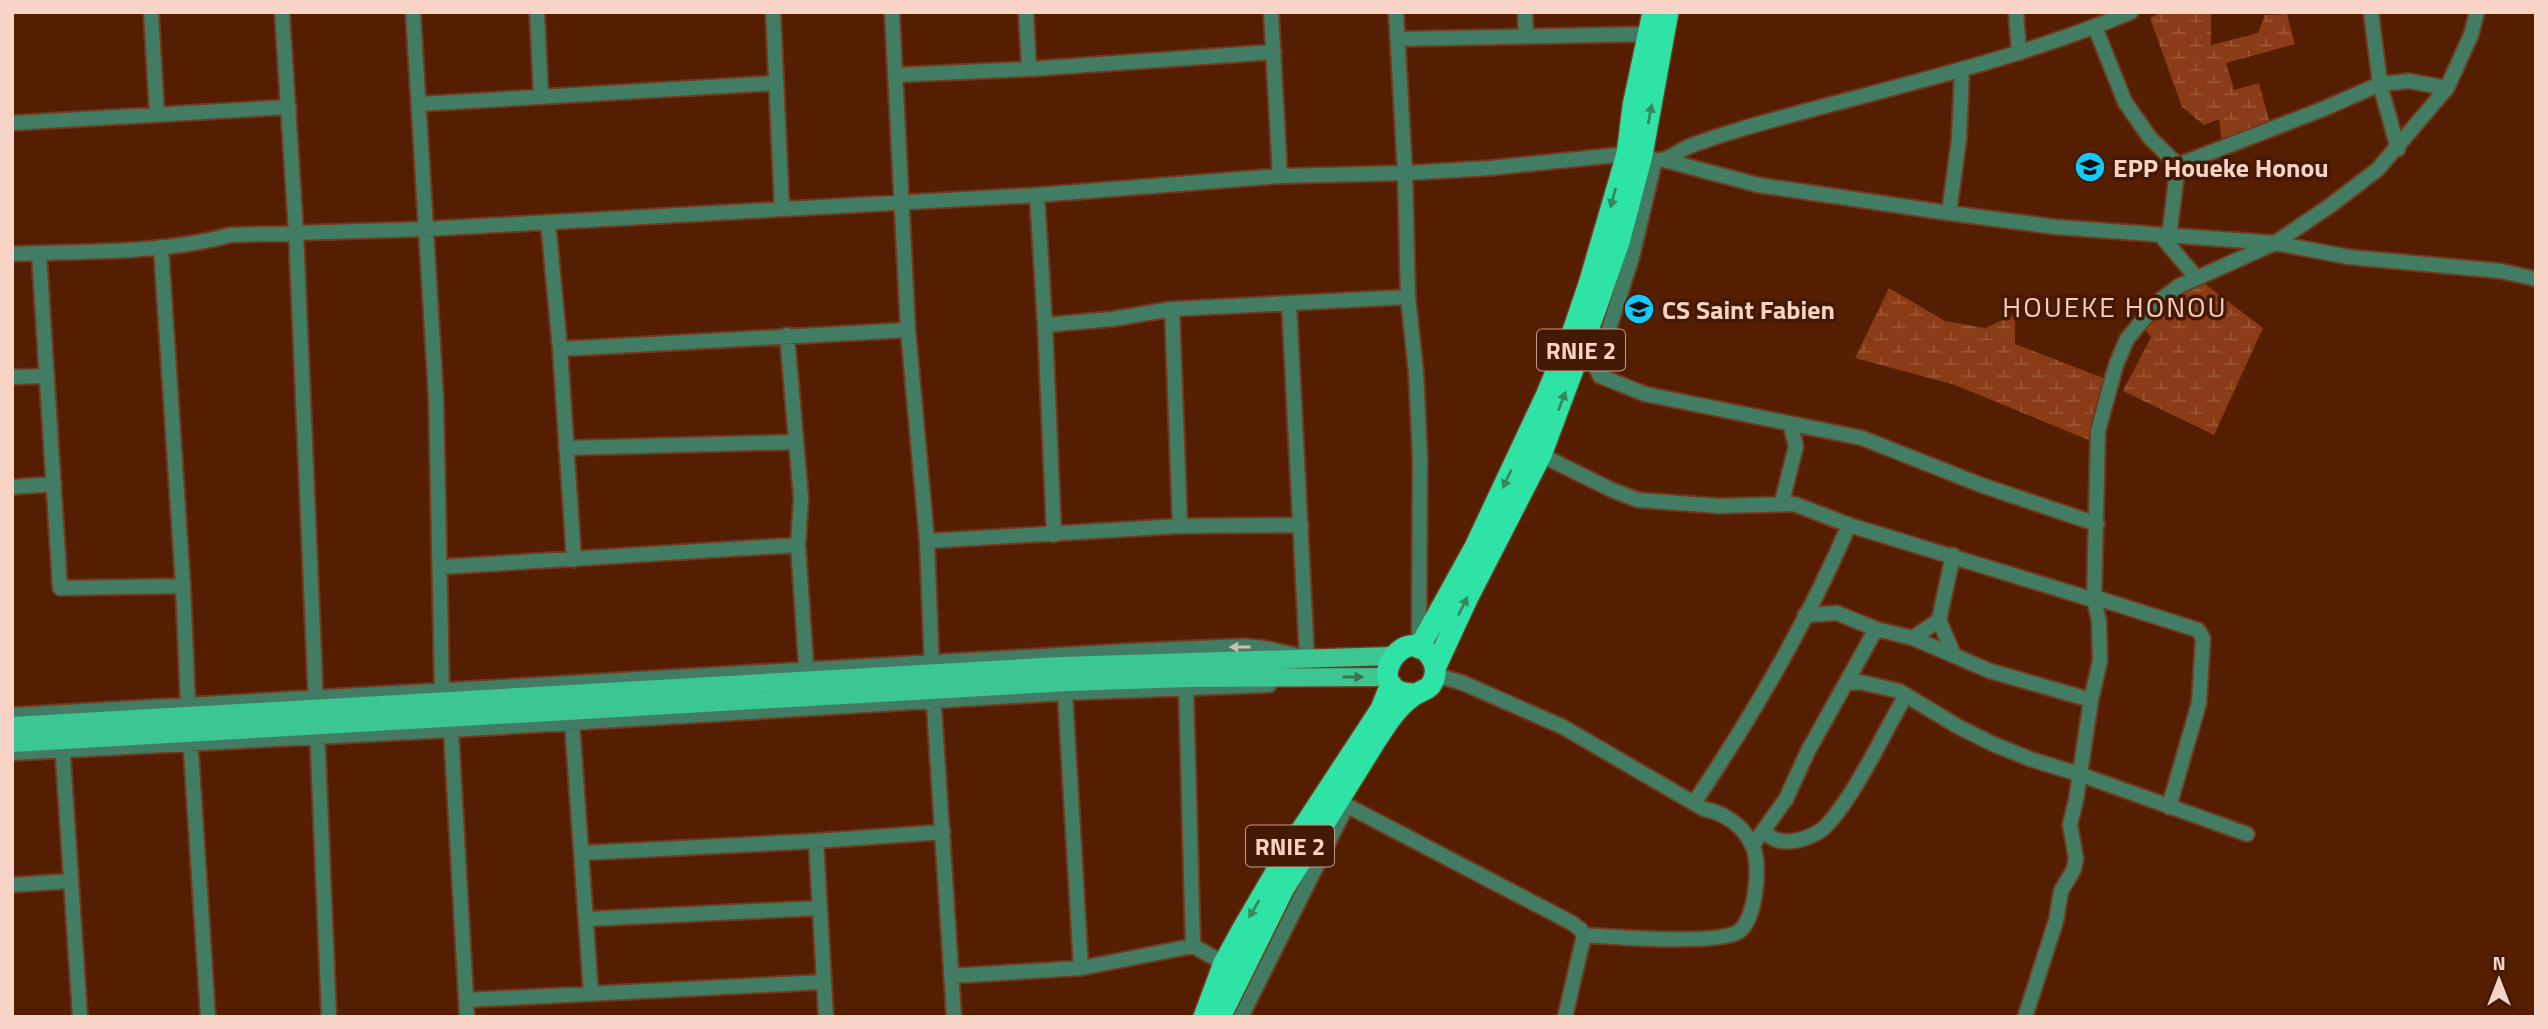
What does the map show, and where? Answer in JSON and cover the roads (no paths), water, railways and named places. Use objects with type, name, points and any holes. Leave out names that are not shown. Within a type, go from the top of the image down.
[{"type":"highway","name":"RNIE 2","points":[[1419,648],[1475,547],[1551,384],[1589,284],[1647,157],[1633,106],[1653,12]]},
{"type":"highway","name":"RNIE 2","points":[[1220,1017],[1284,888],[1343,799],[1392,715],[1414,694],[1424,691],[1431,684],[1466,599],[1541,455],[1647,157],[1668,12]]},
{"type":"highway","points":[[1392,656],[1404,648],[1419,648],[1427,652],[1435,672]]},
{"type":"highway","name":"RNIE 2","points":[[1204,1017],[1224,963],[1293,843],[1381,709],[1392,656]]},
{"type":"highway","points":[[1389,680],[1401,692],[1414,694]]},
{"type":"main road","points":[[12,726],[316,717],[933,682],[1158,662],[1392,656]]},
{"type":"main road","points":[[12,743],[62,745],[190,739],[316,717],[806,675],[933,682],[1308,677],[1389,680]]},
{"type":"street","points":[[151,12],[158,114]]},
{"type":"street","points":[[282,12],[296,232],[329,1017]]},
{"type":"street","points":[[412,12],[436,397],[442,690]]},
{"type":"street","points":[[537,12],[541,96]]},
{"type":"street","points":[[773,12],[782,209]]},
{"type":"street","points":[[892,12],[908,330],[927,541],[954,1017]]},
{"type":"street","points":[[1026,12],[1029,69]]},
{"type":"street","points":[[1271,12],[1280,176]]},
{"type":"street","points":[[1396,12],[1405,173],[1408,297],[1416,372],[1420,458],[1419,648]]},
{"type":"street","points":[[1525,12],[1526,36]]},
{"type":"street","points":[[2016,12],[2019,53]]},
{"type":"street","points":[[12,254],[161,247],[202,243],[230,235],[426,229],[1037,195],[1280,176],[1405,173],[1647,157],[1873,91],[2019,53],[2131,12]]},
{"type":"street","points":[[2371,12],[2380,84],[2398,149]]},
{"type":"street","points":[[2025,1017],[2056,921],[2061,891],[2074,869],[2076,858],[2070,825],[2091,700],[2097,680],[2101,644],[2094,599],[2098,431],[2116,365],[2127,340],[2159,301],[2196,276],[2275,243],[2378,169],[2398,149],[2447,88],[2471,35],[2477,12]]},
{"type":"street","points":[[2095,27],[2125,102],[2150,138],[2178,165]]},
{"type":"street","points":[[1398,39],[1648,34]]},
{"type":"street","points":[[895,75],[1029,69],[1274,52]]},
{"type":"street","points":[[1949,214],[1959,139],[1962,70]]},
{"type":"street","points":[[2178,165],[2380,84],[2409,81],[2447,88]]},
{"type":"street","points":[[419,104],[776,83]]},
{"type":"street","points":[[12,123],[289,107]]},
{"type":"street","points":[[1647,157],[1758,185],[1949,214],[2056,227],[2275,243],[2349,257],[2501,271],[2536,279]]},
{"type":"street","points":[[1647,157],[1632,257],[1600,356],[1597,370],[1600,376],[1646,394],[1881,444],[1981,485],[2097,524]]},
{"type":"street","points":[[2178,165],[2165,236],[2196,276]]},
{"type":"street","points":[[1037,195],[1054,535]]},
{"type":"street","points":[[548,222],[560,349],[574,560]]},
{"type":"street","points":[[161,247],[188,705]]},
{"type":"street","points":[[39,253],[60,588],[183,586]]},
{"type":"street","points":[[1045,325],[1112,319],[1172,309],[1408,297]]},
{"type":"street","points":[[1289,303],[1307,658]]},
{"type":"street","points":[[1172,309],[1180,526]]},
{"type":"street","points":[[560,349],[908,330]]},
{"type":"street","points":[[316,717],[442,690],[806,675],[798,545],[801,498],[787,335]]},
{"type":"street","points":[[12,377],[46,376]]},
{"type":"street","points":[[1782,502],[1796,446],[1790,424]]},
{"type":"street","points":[[566,448],[796,442]]},
{"type":"street","points":[[1541,455],[1638,500],[1719,506],[1754,506],[1782,502],[1794,504],[1849,525],[1952,555],[2019,579],[2198,631],[2203,638],[2199,704],[2169,807]]},
{"type":"street","points":[[12,487],[54,484]]},
{"type":"street","points":[[927,541],[1180,526],[1301,525]]},
{"type":"street","points":[[1694,803],[1744,729],[1825,582],[1849,525]]},
{"type":"street","points":[[440,566],[798,545]]},
{"type":"street","points":[[1952,555],[1939,620],[1952,653]]},
{"type":"street","points":[[1825,582],[1832,612]]},
{"type":"street","points":[[1805,615],[1832,612],[1876,629],[1913,638],[1990,671],[2091,700]]},
{"type":"street","points":[[1913,638],[1939,620]]},
{"type":"street","points":[[1752,845],[1786,799],[1808,751],[1876,629]]},
{"type":"street","points":[[1435,672],[1563,727],[1704,809],[1727,816],[1752,845],[1757,870],[1753,904],[1744,928],[1736,934],[1679,939],[1584,935]]},
{"type":"street","points":[[12,715],[188,705],[451,730],[572,722],[933,682],[1065,692],[1260,686],[1308,677]]},
{"type":"street","points":[[1848,683],[1882,686],[1906,695],[1993,744],[2247,834]]},
{"type":"street","points":[[1186,688],[1192,946]]},
{"type":"street","points":[[1065,692],[1081,968]]},
{"type":"street","points":[[1764,831],[1774,840],[1788,841],[1814,835],[1826,826],[1847,797],[1906,695]]},
{"type":"street","points":[[572,722],[592,993]]},
{"type":"street","points":[[451,730],[467,1017]]},
{"type":"street","points":[[190,739],[208,1017]]},
{"type":"street","points":[[12,753],[62,745],[80,1017]]},
{"type":"street","points":[[1241,1017],[1343,813],[1343,799],[1581,930],[1584,935],[1565,1017]]},
{"type":"street","points":[[581,853],[943,832]]},
{"type":"street","points":[[816,841],[826,1017]]},
{"type":"street","points":[[12,885],[70,881]]},
{"type":"street","points":[[586,919],[820,908]]},
{"type":"street","points":[[950,976],[1081,968],[1192,946],[1224,963]]},
{"type":"street","points":[[466,1000],[824,982]]},
{"type":"place","name":"EPP Houeke Honou","points":[[2090,167]]},
{"type":"place","name":"CS Saint Fabien","points":[[1639,309]]},
{"type":"district","name":"HOUEKE HONOU","points":[[2115,306]]}]
